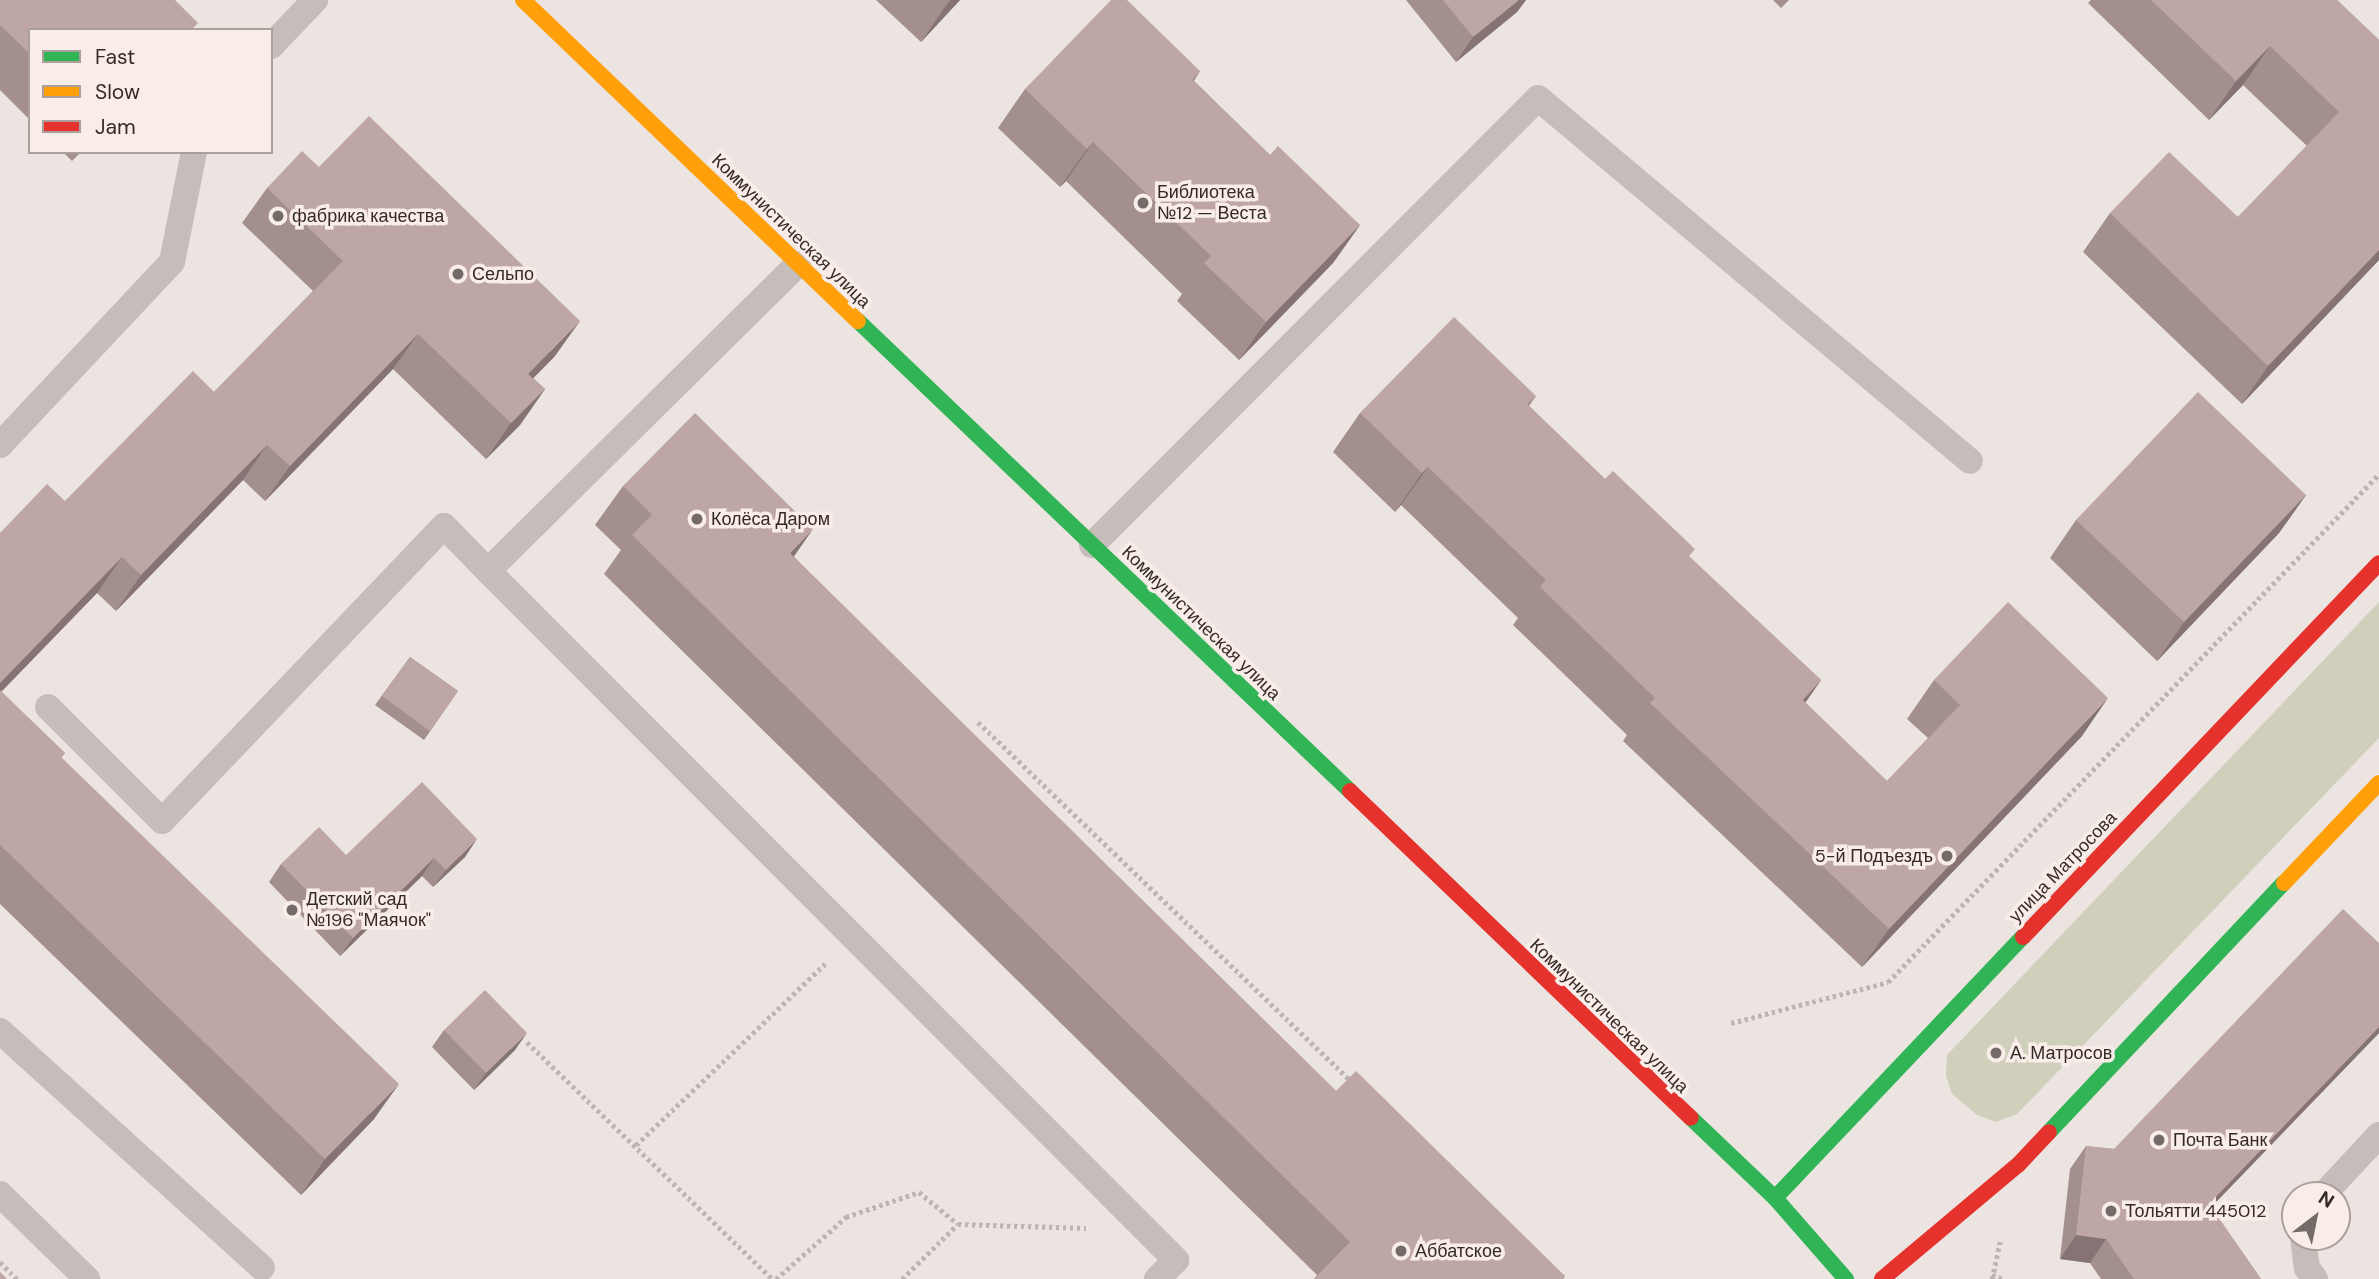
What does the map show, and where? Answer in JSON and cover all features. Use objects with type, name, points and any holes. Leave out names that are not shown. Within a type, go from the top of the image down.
[{"type":"main road","name":"Коммунистическая улица","points":[[523,0],[1775,1198],[1846,1279]]},
{"type":"main road","name":"улица Матросова","points":[[1775,1198],[2379,563]]},
{"type":"main road","points":[[1882,1279],[2018,1166],[2379,783]]},
{"type":"lane","points":[[273,44],[316,0]]},
{"type":"lane","points":[[1092,545],[1538,98],[1970,461]]},
{"type":"lane","points":[[0,445],[172,262],[194,154]]},
{"type":"lane","points":[[488,571],[798,264]]},
{"type":"lane","points":[[48,707],[162,821],[444,526],[1177,1260],[1157,1279]]},
{"type":"lane","points":[[0,1031],[262,1268]]},
{"type":"lane","points":[[2336,1181],[2379,1135]]},
{"type":"lane","points":[[0,1194],[87,1279]]},
{"type":"lane","points":[[2305,1251],[2307,1268],[2315,1279]]},
{"type":"path","points":[[1731,1023],[1888,982],[2379,474]]},
{"type":"path","points":[[978,722],[1356,1086]]},
{"type":"path","points":[[636,1145],[853,936]]},
{"type":"path","points":[[527,1042],[774,1279],[846,1217],[919,1192],[958,1224],[1146,1230]]},
{"type":"path","points":[[902,1279],[958,1224]]},
{"type":"path","points":[[0,1262],[18,1279]]},
{"type":"path","points":[[1992,1275],[2004,1279]]},
{"type":"green space","points":[[2379,602],[2379,738],[2017,1114],[1996,1122],[1977,1115],[1952,1094],[1946,1076],[1947,1055]]},
{"type":"building","points":[[0,0],[175,0],[198,23],[193,28],[28,28],[28,52],[0,25]]},
{"type":"building","points":[[1111,0],[1127,0],[1200,71],[1192,80],[1270,155],[1278,146],[1360,225],[1266,322],[1204,263],[1211,256],[1093,142],[1087,149],[1025,89]]},
{"type":"building","points":[[1443,0],[1519,0],[1473,37]]},
{"type":"building","points":[[2151,0],[2337,0],[2379,40],[2379,250],[2268,366],[2110,213],[2169,152],[2238,217],[2339,112],[2270,46],[2236,81]]},
{"type":"building","points":[[369,116],[580,321],[528,374],[545,389],[511,423],[418,334],[290,466],[267,445],[141,575],[122,557],[0,683],[0,533],[47,484],[65,501],[193,371],[214,392],[343,261],[267,188],[302,151],[319,167]]},
{"type":"building","points":[[1454,317],[1536,396],[1527,404],[1605,479],[1613,471],[1695,549],[1689,556],[1821,680],[1803,700],[1887,781],[1960,705],[1934,680],[2008,602],[2108,698],[1889,929],[1650,703],[1655,698],[1540,587],[1546,580],[1428,467],[1422,473],[1360,413]]},
{"type":"building","points":[[2198,392],[2306,495],[2184,622],[2076,520]]},
{"type":"building","points":[[695,413],[813,529],[790,553],[1336,1091],[1356,1071],[1565,1276],[1562,1279],[1314,1279],[1350,1242],[632,535],[652,515],[623,486]]},
{"type":"building","points":[[410,657],[458,691],[430,731],[382,696]]},
{"type":"building","points":[[0,690],[65,753],[61,757],[399,1084],[325,1159],[0,845]]},
{"type":"building","points":[[422,782],[477,839],[446,870],[434,858],[353,938],[281,864],[319,827],[346,855]]},
{"type":"building","points":[[2343,909],[2379,943],[2379,1027],[2209,1204],[2261,1279],[2134,1279],[2106,1239],[2076,1235],[2086,1146],[2114,1149]]},
{"type":"building","points":[[485,990],[527,1033],[486,1073],[444,1030]]},
{"type":"traffic: fast","points":[[858,321],[1350,791]]},
{"type":"traffic: fast","points":[[2049,1132],[2284,883]]},
{"type":"traffic: fast","points":[[1775,1198],[2023,937]]},
{"type":"traffic: fast","points":[[1691,1118],[1775,1198],[1846,1279]]},
{"type":"traffic: slow","points":[[523,0],[858,321]]},
{"type":"traffic: slow","points":[[2284,883],[2379,783]]},
{"type":"traffic: jam","points":[[2023,937],[2379,563]]},
{"type":"traffic: jam","points":[[1350,791],[1691,1118]]},
{"type":"traffic: jam","points":[[1882,1279],[2018,1165],[2049,1132]]},
{"type":"place","name":"Библиотека №12 — Веста","points":[[1143,203]]},
{"type":"place","name":"фабрика качества","points":[[278,216]]},
{"type":"place","name":"Сельпо","points":[[458,274]]},
{"type":"place","name":"Колёса Даром","points":[[697,519]]},
{"type":"place","name":"5-й Подъездъ","points":[[1947,856]]},
{"type":"place","name":"Детский сад №196 \"Маячок\"","points":[[292,910]]},
{"type":"place","name":"А. Матросов","points":[[1996,1053]]},
{"type":"place","name":"Почта Банк","points":[[2159,1140]]},
{"type":"place","name":"Тольятти 445012","points":[[2111,1211]]},
{"type":"place","name":"Аббатское","points":[[1401,1251]]}]
